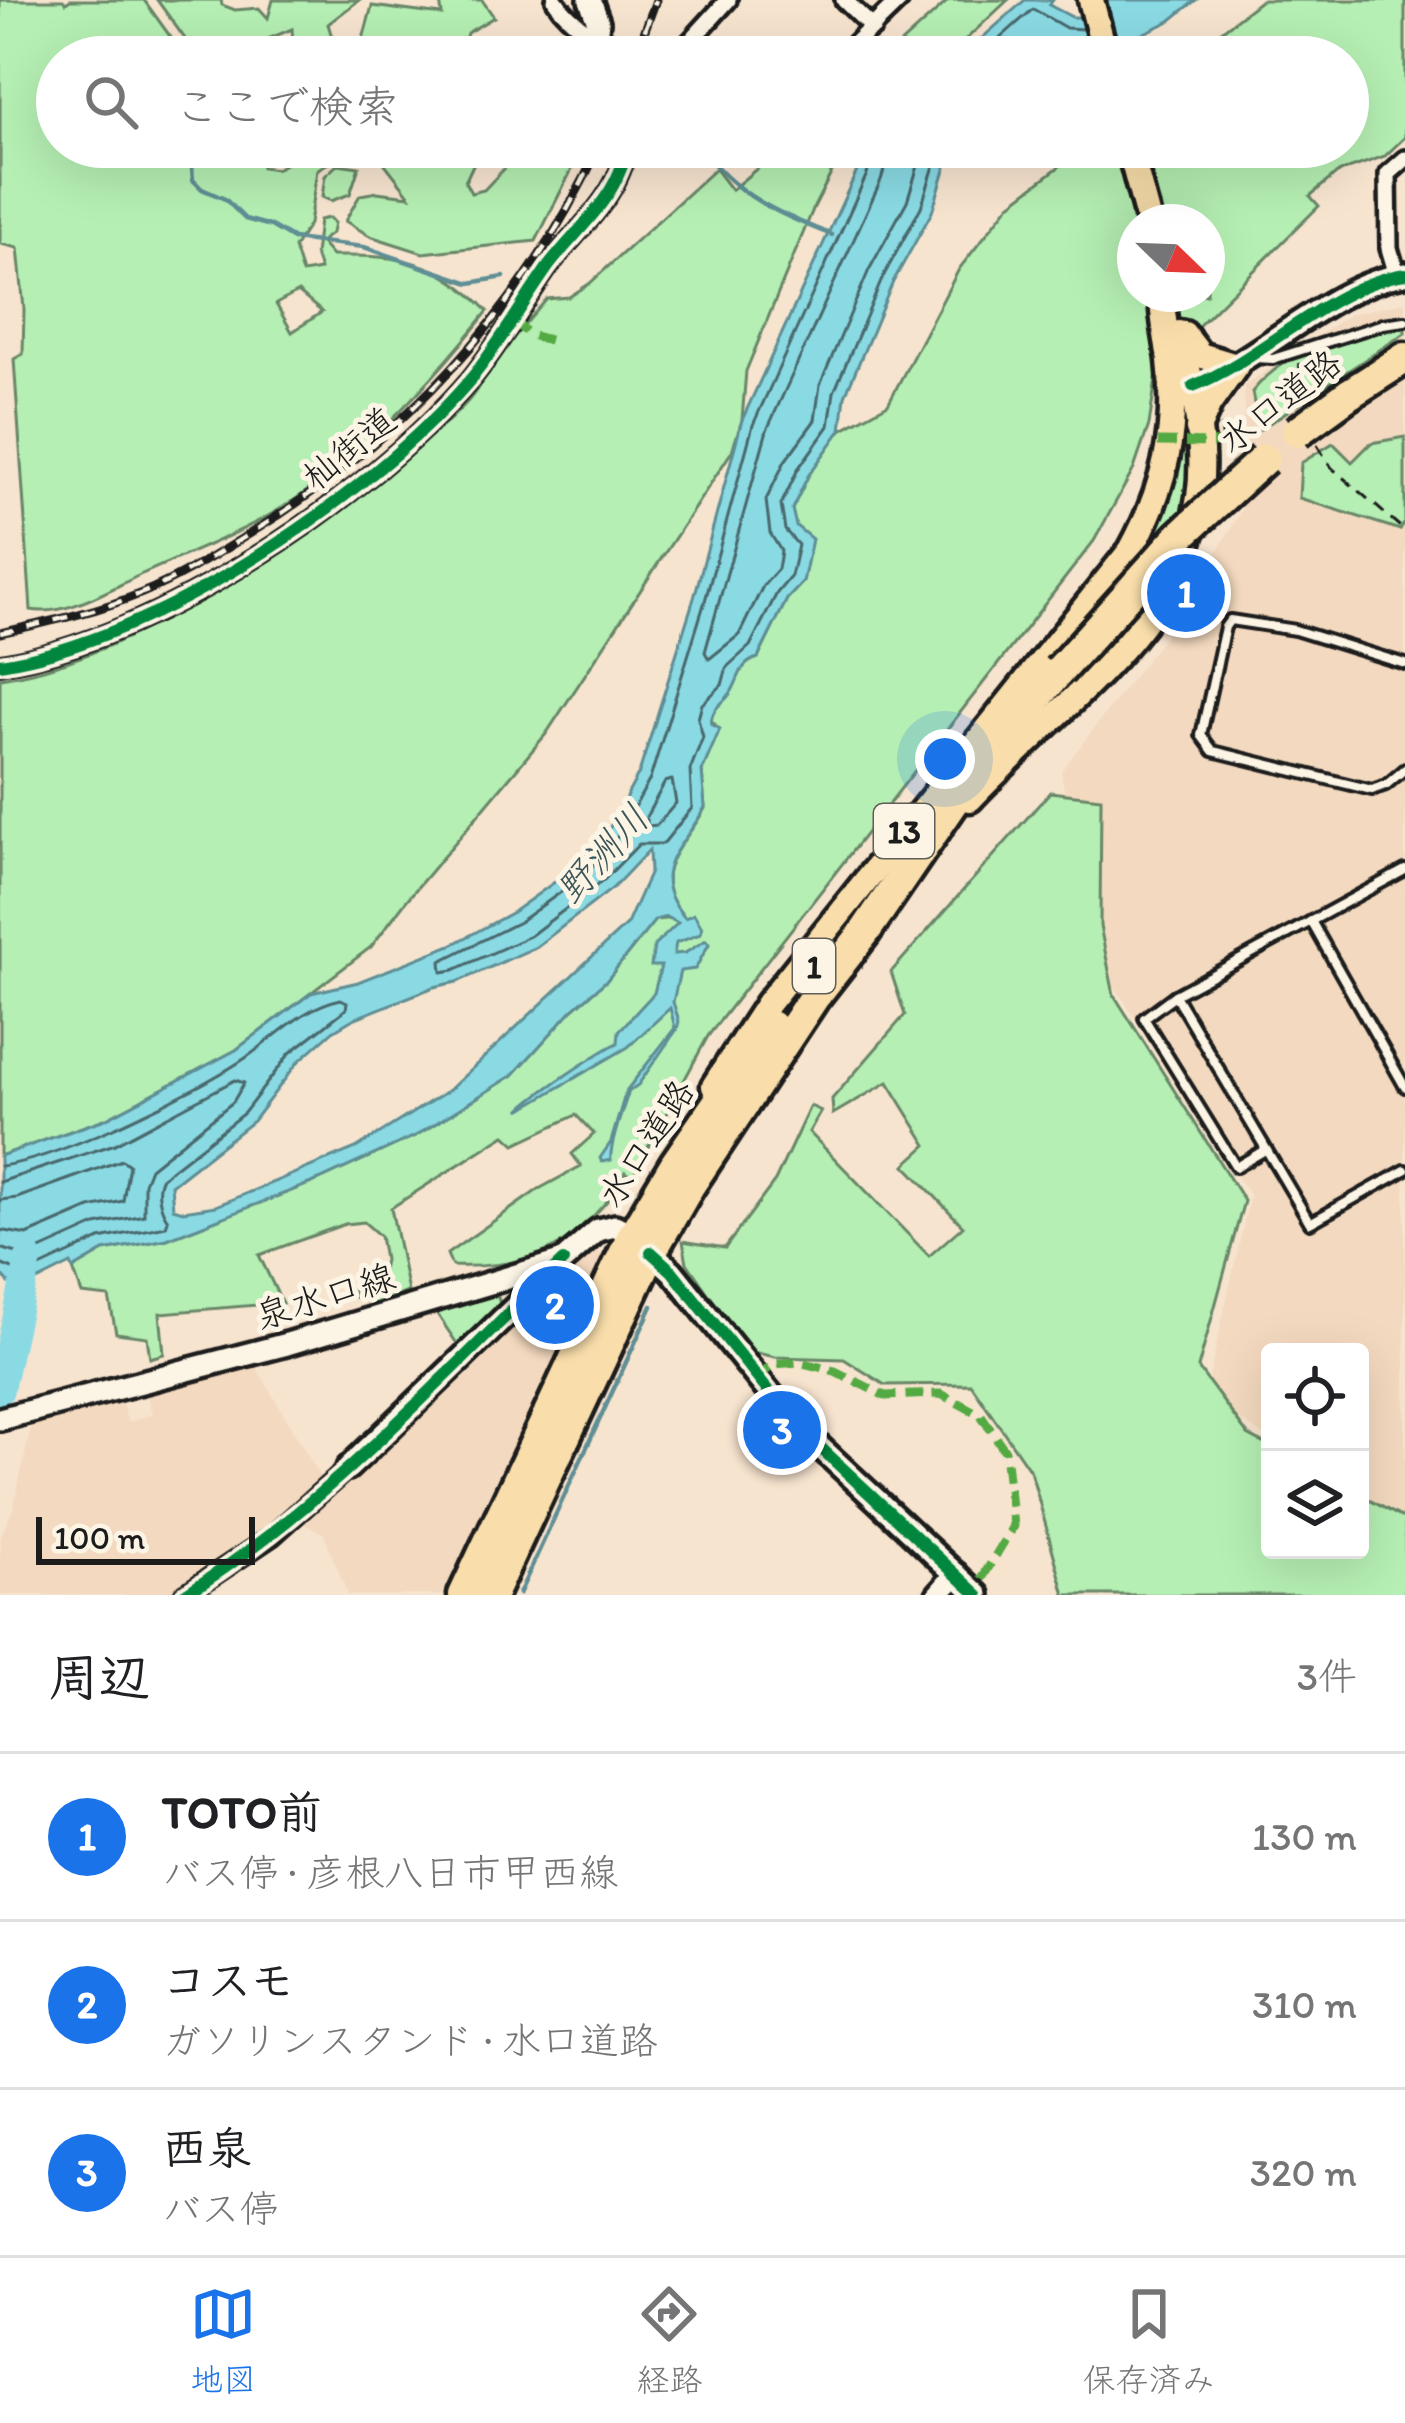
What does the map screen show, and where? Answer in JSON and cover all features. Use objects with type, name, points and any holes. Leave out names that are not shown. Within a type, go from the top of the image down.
[{"type":"highway","name":"水口道路","points":[[464,1595],[642,1244],[968,781],[1059,670],[1180,536],[1264,459],[1348,394],[1405,358]]},
{"type":"highway","name":"水口道路","points":[[491,1595],[676,1163],[830,945],[955,790],[968,781]]},
{"type":"main road","points":[[1091,0],[1100,36]]},
{"type":"main road","points":[[1135,168],[1144,204]]},
{"type":"main road","name":"13","points":[[902,877],[986,782],[1122,651],[1156,609],[1183,558],[1200,495],[1198,429],[1193,386],[1170,312]]},
{"type":"main road","name":"13","points":[[1172,312],[1182,353],[1172,440]]},
{"type":"main road","points":[[1182,353],[1242,362]]},
{"type":"main road","points":[[1198,429],[1209,404],[1242,362]]},
{"type":"main road","name":"13","points":[[676,1163],[736,1047],[768,1003],[1131,550],[1152,513],[1193,386]]},
{"type":"street","points":[[590,0],[598,22],[596,36]]},
{"type":"street","points":[[695,36],[728,0]]},
{"type":"street","points":[[844,0],[873,28]]},
{"type":"street","points":[[864,36],[900,0]]},
{"type":"street","points":[[562,9],[596,36]]},
{"type":"street","points":[[1193,386],[1242,362],[1344,298],[1401,275],[1390,248],[1397,209],[1388,174],[1405,159]]},
{"type":"street","name":"杣街道","points":[[0,664],[75,646],[214,584],[392,455],[470,380],[552,262],[606,197],[619,168]]},
{"type":"street","name":"泉水口線","points":[[0,1419],[286,1344],[563,1261],[598,1230],[615,1226],[642,1244]]},
{"type":"street","points":[[642,1244],[672,1271],[793,1422],[978,1595]]},
{"type":"street","points":[[184,1595],[272,1536],[563,1261]]},
{"type":"street","points":[[938,1595],[956,1574]]},
{"type":"lane","points":[[1242,362],[1273,359],[1405,321]]},
{"type":"lane","points":[[1405,664],[1295,630],[1230,620],[1201,735],[1213,751],[1372,790],[1405,769]]},
{"type":"lane","points":[[1265,1150],[1236,1167],[1144,1018],[1175,995],[1404,872]]},
{"type":"lane","points":[[1312,921],[1405,1087]]},
{"type":"lane","points":[[1175,995],[1310,1223],[1405,1170]]},
{"type":"lane","points":[[486,1283],[509,1312]]},
{"type":"path","points":[[1298,350],[1305,394]]},
{"type":"path","points":[[1305,431],[1332,468],[1405,531]]},
{"type":"shaded area","points":[[1405,302],[1405,1531],[1369,1506],[1369,1343],[1261,1343],[1261,1434],[1205,1396],[1250,1196],[1088,945],[1061,771],[1174,624],[1243,508],[1244,386],[1350,314]]},
{"type":"shaded area","points":[[590,1249],[603,1255],[527,1424],[442,1595],[348,1595],[323,1533],[304,1524]]},
{"type":"shaded area","points":[[254,1363],[322,1480],[269,1529],[166,1595],[0,1595],[0,1537],[13,1509],[33,1418],[119,1396],[128,1422],[152,1414],[145,1388]]},
{"type":"green space","points":[[0,0],[144,0],[170,36],[36,36],[36,168],[321,168],[309,224],[294,248],[302,273],[320,270],[315,255],[319,220],[329,218],[334,223],[332,233],[320,242],[332,256],[418,264],[453,281],[488,311],[390,421],[305,493],[243,529],[88,600],[59,609],[31,610],[14,359],[23,354],[24,309],[18,248],[1,244]],"holes":[[[298,292],[322,312],[292,332],[276,304]]]},
{"type":"green space","points":[[157,0],[221,0],[235,10],[259,8],[268,18],[273,0],[359,0],[328,24],[332,36],[293,36],[292,29],[275,36],[183,36]]},
{"type":"green space","points":[[440,0],[482,0],[494,17],[466,36],[364,36],[372,6],[442,15]]},
{"type":"green space","points":[[949,0],[1008,0],[969,36],[909,36]]},
{"type":"green space","points":[[1261,0],[1405,0],[1405,137],[1385,156],[1369,162],[1369,36],[1215,36]]},
{"type":"green space","points":[[334,168],[359,168],[350,194],[331,201],[322,197],[325,176]]},
{"type":"green space","points":[[388,168],[472,168],[465,182],[471,193],[484,190],[505,168],[572,168],[536,241],[423,253],[370,236],[345,221],[360,195],[410,196]]},
{"type":"green space","points":[[758,168],[834,168],[746,371],[742,420],[732,451],[546,734],[371,947],[236,1050],[105,1119],[0,1156],[0,678],[96,651],[236,576],[445,424],[473,396],[500,354],[547,299],[569,297],[589,284],[715,169],[731,190]]},
{"type":"green space","points":[[1057,168],[1351,168],[1337,173],[1310,196],[1319,206],[1225,299],[1225,204],[1117,204],[1117,312],[1212,312],[1158,366],[1149,425],[1134,469],[1094,541],[708,1036],[632,1177],[625,1172],[614,1193],[583,1227],[550,1250],[514,1262],[452,1266],[447,1254],[539,1189],[581,1166],[572,1154],[594,1134],[576,1115],[515,1144],[505,1135],[391,1208],[408,1292],[375,1304],[354,1297],[354,1286],[381,1274],[384,1260],[380,1236],[364,1222],[345,1224],[259,1255],[282,1303],[160,1313],[164,1354],[150,1358],[147,1337],[116,1333],[109,1297],[82,1294],[73,1269],[104,1251],[167,1239],[319,1180],[417,1135],[513,1075],[572,1010],[607,980],[655,920],[684,917],[668,886],[668,872],[705,808],[702,771],[719,729],[709,718],[742,669],[758,658],[787,599],[803,582],[792,509],[808,476],[841,430],[888,404],[959,269],[1010,204]]},
{"type":"green space","points":[[1385,318],[1405,327],[1405,333],[1259,430],[1252,392],[1265,378],[1313,347]]},
{"type":"green space","points":[[1185,426],[1195,426],[1195,500],[1152,607],[986,777],[1144,550],[1171,490]]},
{"type":"green space","points":[[1405,437],[1405,522],[1400,530],[1299,498],[1301,463],[1333,443],[1352,462],[1371,443]]},
{"type":"green space","points":[[1050,792],[1101,798],[1100,926],[1114,995],[1244,1201],[1198,1368],[1248,1435],[1261,1442],[1261,1559],[1369,1559],[1369,1500],[1405,1515],[1405,1595],[1065,1595],[1031,1472],[971,1384],[885,1385],[844,1359],[775,1357],[748,1351],[687,1263],[683,1241],[725,1248],[775,1181],[810,1106],[821,1111],[809,1132],[929,1256],[963,1226],[905,1165],[927,1145],[888,1082],[833,1114],[832,1099],[905,1015],[891,972]]},
{"type":"green space","points":[[475,1294],[498,1297],[503,1314],[460,1348],[433,1308]]},
{"type":"water","points":[[1025,0],[1053,0],[1049,5],[1072,17],[1087,17],[1104,0],[1196,0],[1170,21],[1138,36],[985,36]]},
{"type":"water","name":"野洲川","points":[[858,168],[946,168],[932,212],[893,282],[845,396],[841,430],[808,476],[792,509],[796,526],[812,539],[803,582],[787,599],[758,658],[745,666],[712,717],[711,724],[720,729],[702,771],[705,807],[668,872],[673,901],[685,918],[694,914],[702,928],[700,934],[676,943],[674,954],[706,940],[709,944],[695,969],[680,971],[673,1002],[677,1029],[629,1091],[611,1160],[600,1158],[611,1142],[626,1091],[675,1028],[670,1008],[628,1047],[520,1110],[618,1043],[619,1031],[654,993],[661,966],[651,966],[654,946],[678,923],[666,917],[655,920],[607,980],[572,1010],[513,1075],[417,1135],[319,1180],[167,1239],[104,1251],[73,1269],[71,1264],[35,1282],[33,1293],[19,1294],[0,1273],[0,1156],[105,1119],[236,1050],[311,993],[358,982],[454,944],[513,912],[577,866],[609,829],[639,773],[694,598],[742,420]],"holes":[[[649,850],[650,872],[627,924],[449,1090],[356,1148],[216,1206],[173,1208],[171,1185],[253,1121],[298,1062],[333,1031],[536,947],[613,888]]]},
{"type":"waterway","points":[[566,18],[567,36]]},
{"type":"waterway","points":[[192,168],[193,180],[202,189],[225,199],[245,219],[293,239],[364,247],[470,283],[504,277]]},
{"type":"waterway","points":[[719,168],[777,211],[832,235]]},
{"type":"waterway","points":[[0,1391],[29,1257]]},
{"type":"waterway","points":[[519,1594],[652,1306]]},
{"type":"railway","points":[[643,36],[656,0]]},
{"type":"railway","points":[[0,633],[107,606],[169,581],[246,536],[356,459],[406,415],[495,317],[534,264],[588,168]]},
{"type":"marked path","points":[[512,320],[530,335],[549,340]]},
{"type":"marked path","points":[[1158,442],[1223,443]]},
{"type":"marked path","points":[[755,1378],[775,1364],[799,1362],[835,1371],[885,1396],[941,1394],[981,1415],[1005,1451],[1013,1526],[974,1592]]},
{"type":"cycle path","points":[[0,664],[61,650],[125,627],[190,595],[255,558],[376,471],[481,367],[548,267],[604,200],[620,168]]},
{"type":"cycle path","points":[[1193,386],[1349,293],[1405,274]]},
{"type":"cycle path","points":[[651,1252],[672,1271],[793,1422],[978,1595]]},
{"type":"cycle path","points":[[184,1595],[237,1560],[335,1480],[563,1261]]},
{"type":"place","name":"TOTO前","points":[[1186,593]]},
{"type":"place","name":"コスモ","points":[[555,1305]]},
{"type":"place","name":"西泉","points":[[782,1430]]}]
